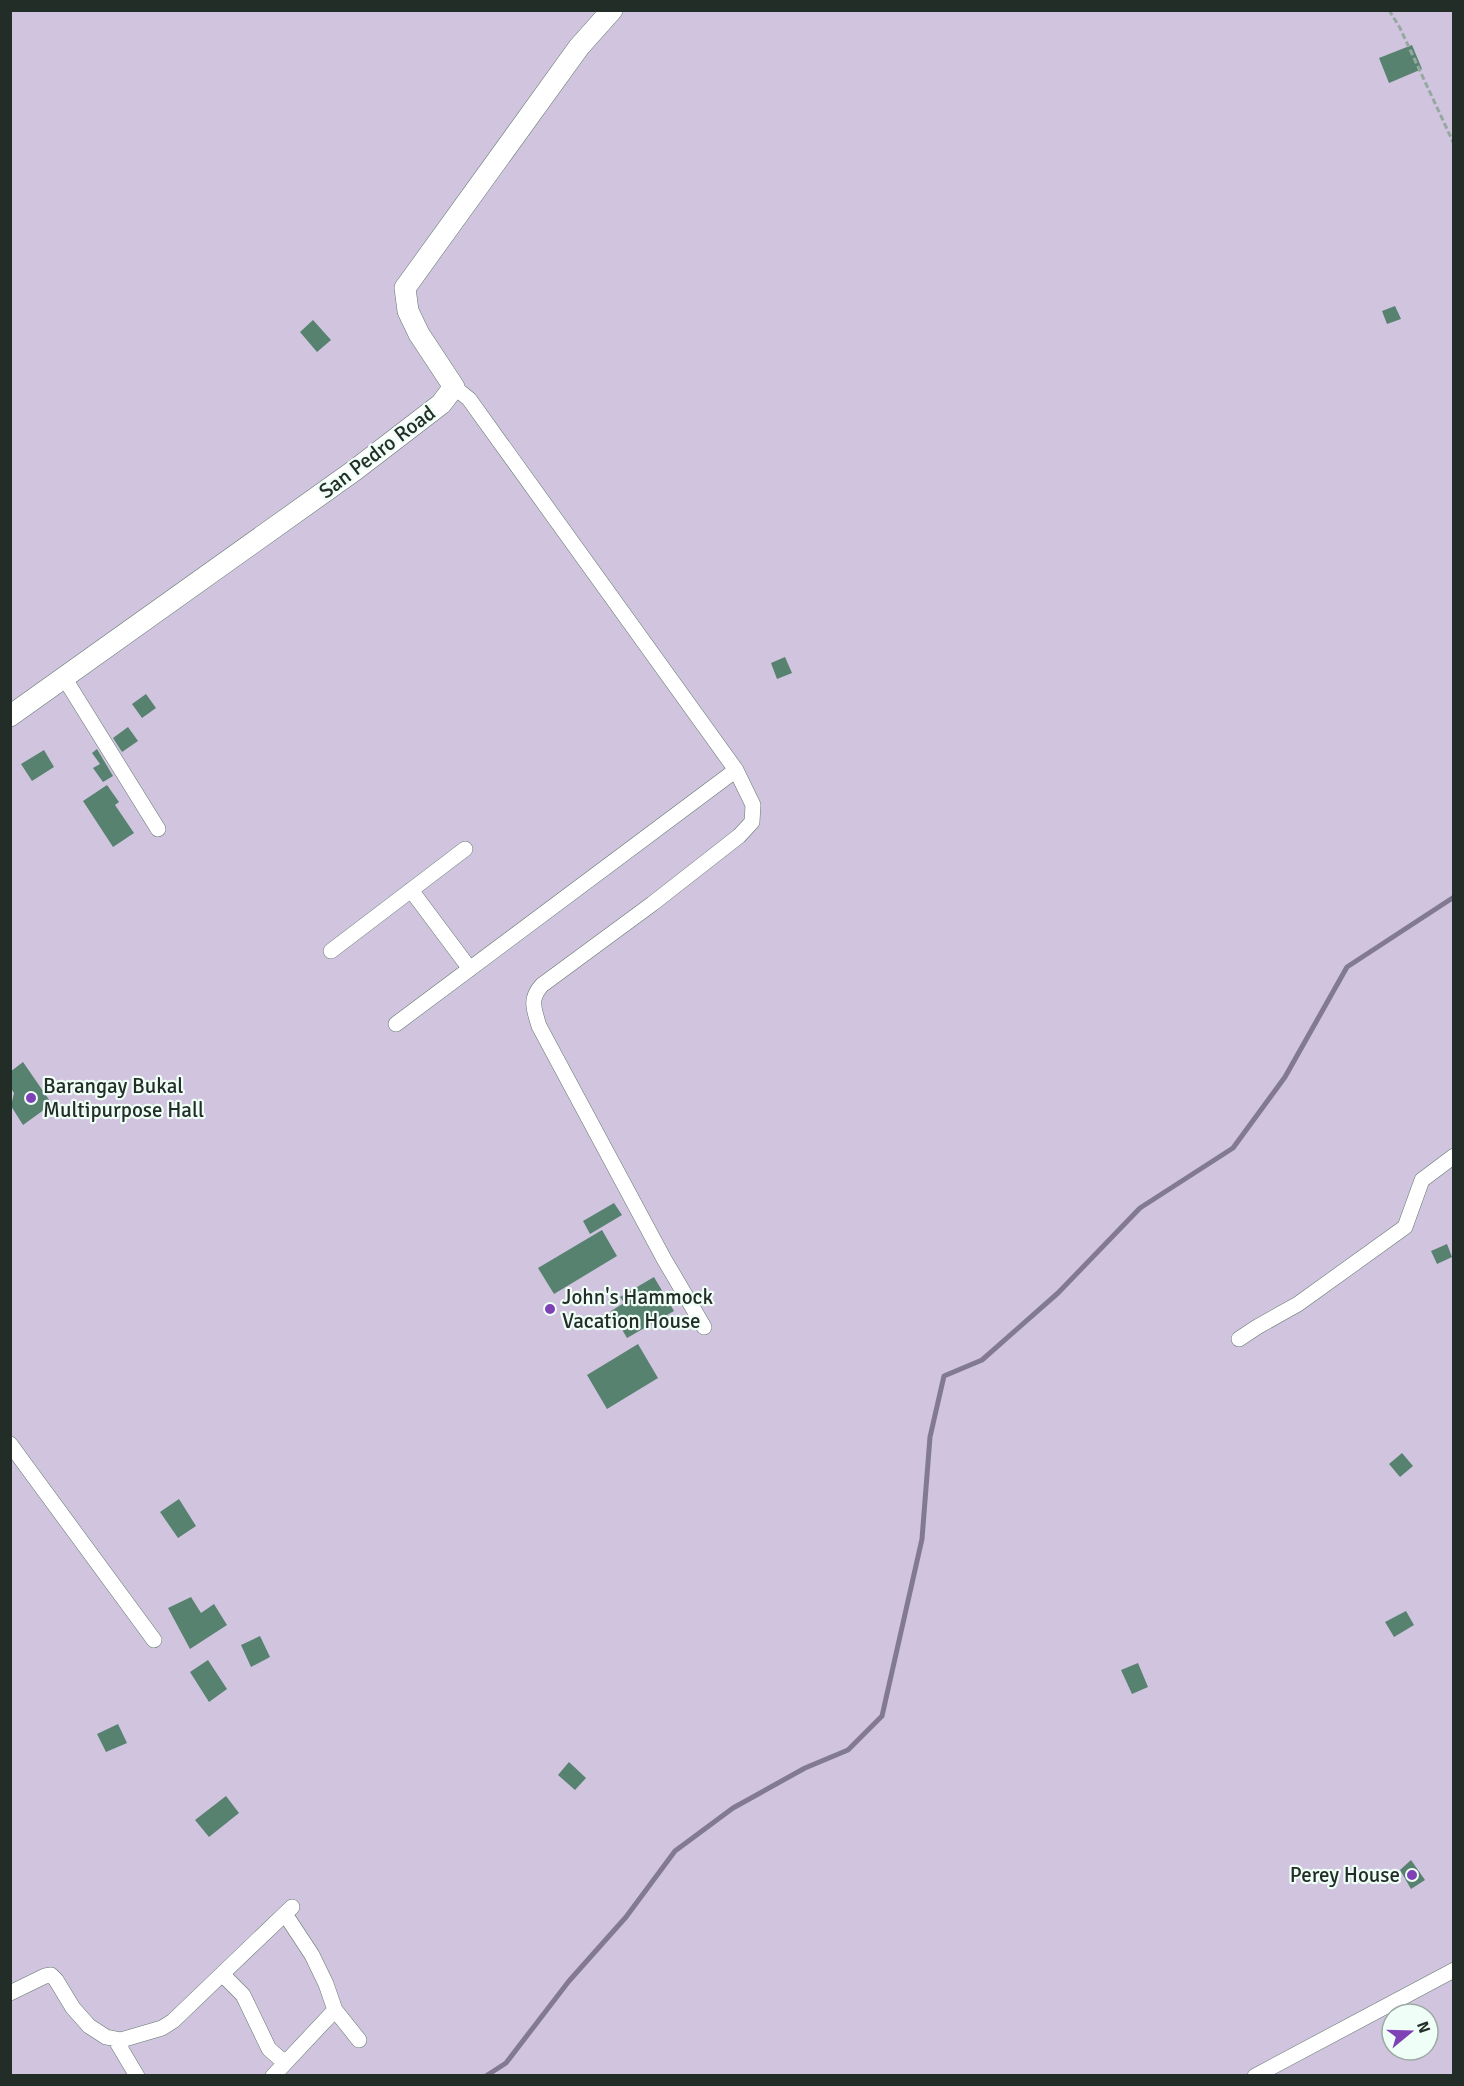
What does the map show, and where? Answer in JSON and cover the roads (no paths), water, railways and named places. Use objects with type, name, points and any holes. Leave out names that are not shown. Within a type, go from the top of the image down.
[{"type":"street","name":"San Pedro Road","points":[[10,716],[356,470],[441,404],[454,387],[419,334],[408,311],[405,288],[579,47],[612,10]]},
{"type":"street","points":[[454,387],[469,399],[736,770],[753,805],[752,822],[739,836],[542,984],[535,993],[533,1007],[539,1026],[664,1259],[704,1327]]},
{"type":"street","points":[[65,678],[158,829]]},
{"type":"street","points":[[396,1024],[736,770]]},
{"type":"street","points":[[331,951],[465,849]]},
{"type":"street","points":[[411,890],[470,969]]},
{"type":"street","points":[[1239,1339],[1257,1326],[1298,1304],[1405,1227],[1422,1180],[1454,1156]]},
{"type":"street","points":[[10,1444],[154,1640]]},
{"type":"street","points":[[10,1993],[51,1975],[73,2008],[89,2026],[106,2037],[122,2040],[162,2028],[181,2014],[289,1911],[312,1954],[335,2010],[359,2040]]},
{"type":"street","points":[[1255,2076],[1454,1970]]},
{"type":"street","points":[[222,1974],[243,1995],[269,2049],[285,2062]]},
{"type":"street","points":[[273,2076],[335,2010]]},
{"type":"street","points":[[115,2039],[137,2076]]},
{"type":"waterway","points":[[486,2076],[506,2063],[569,1981],[626,1917],[675,1851],[733,1808],[805,1768],[848,1750],[882,1716],[922,1539],[930,1437],[944,1376],[982,1360],[1058,1293],[1140,1208],[1233,1148],[1285,1077],[1347,967],[1454,897]]},
{"type":"place","name":"Barangay Bukal Multipurpose Hall","points":[[31,1098]]},
{"type":"place","name":"John's Hammock Vacation House","points":[[550,1309]]},
{"type":"place","name":"Perey House","points":[[1412,1875]]}]
